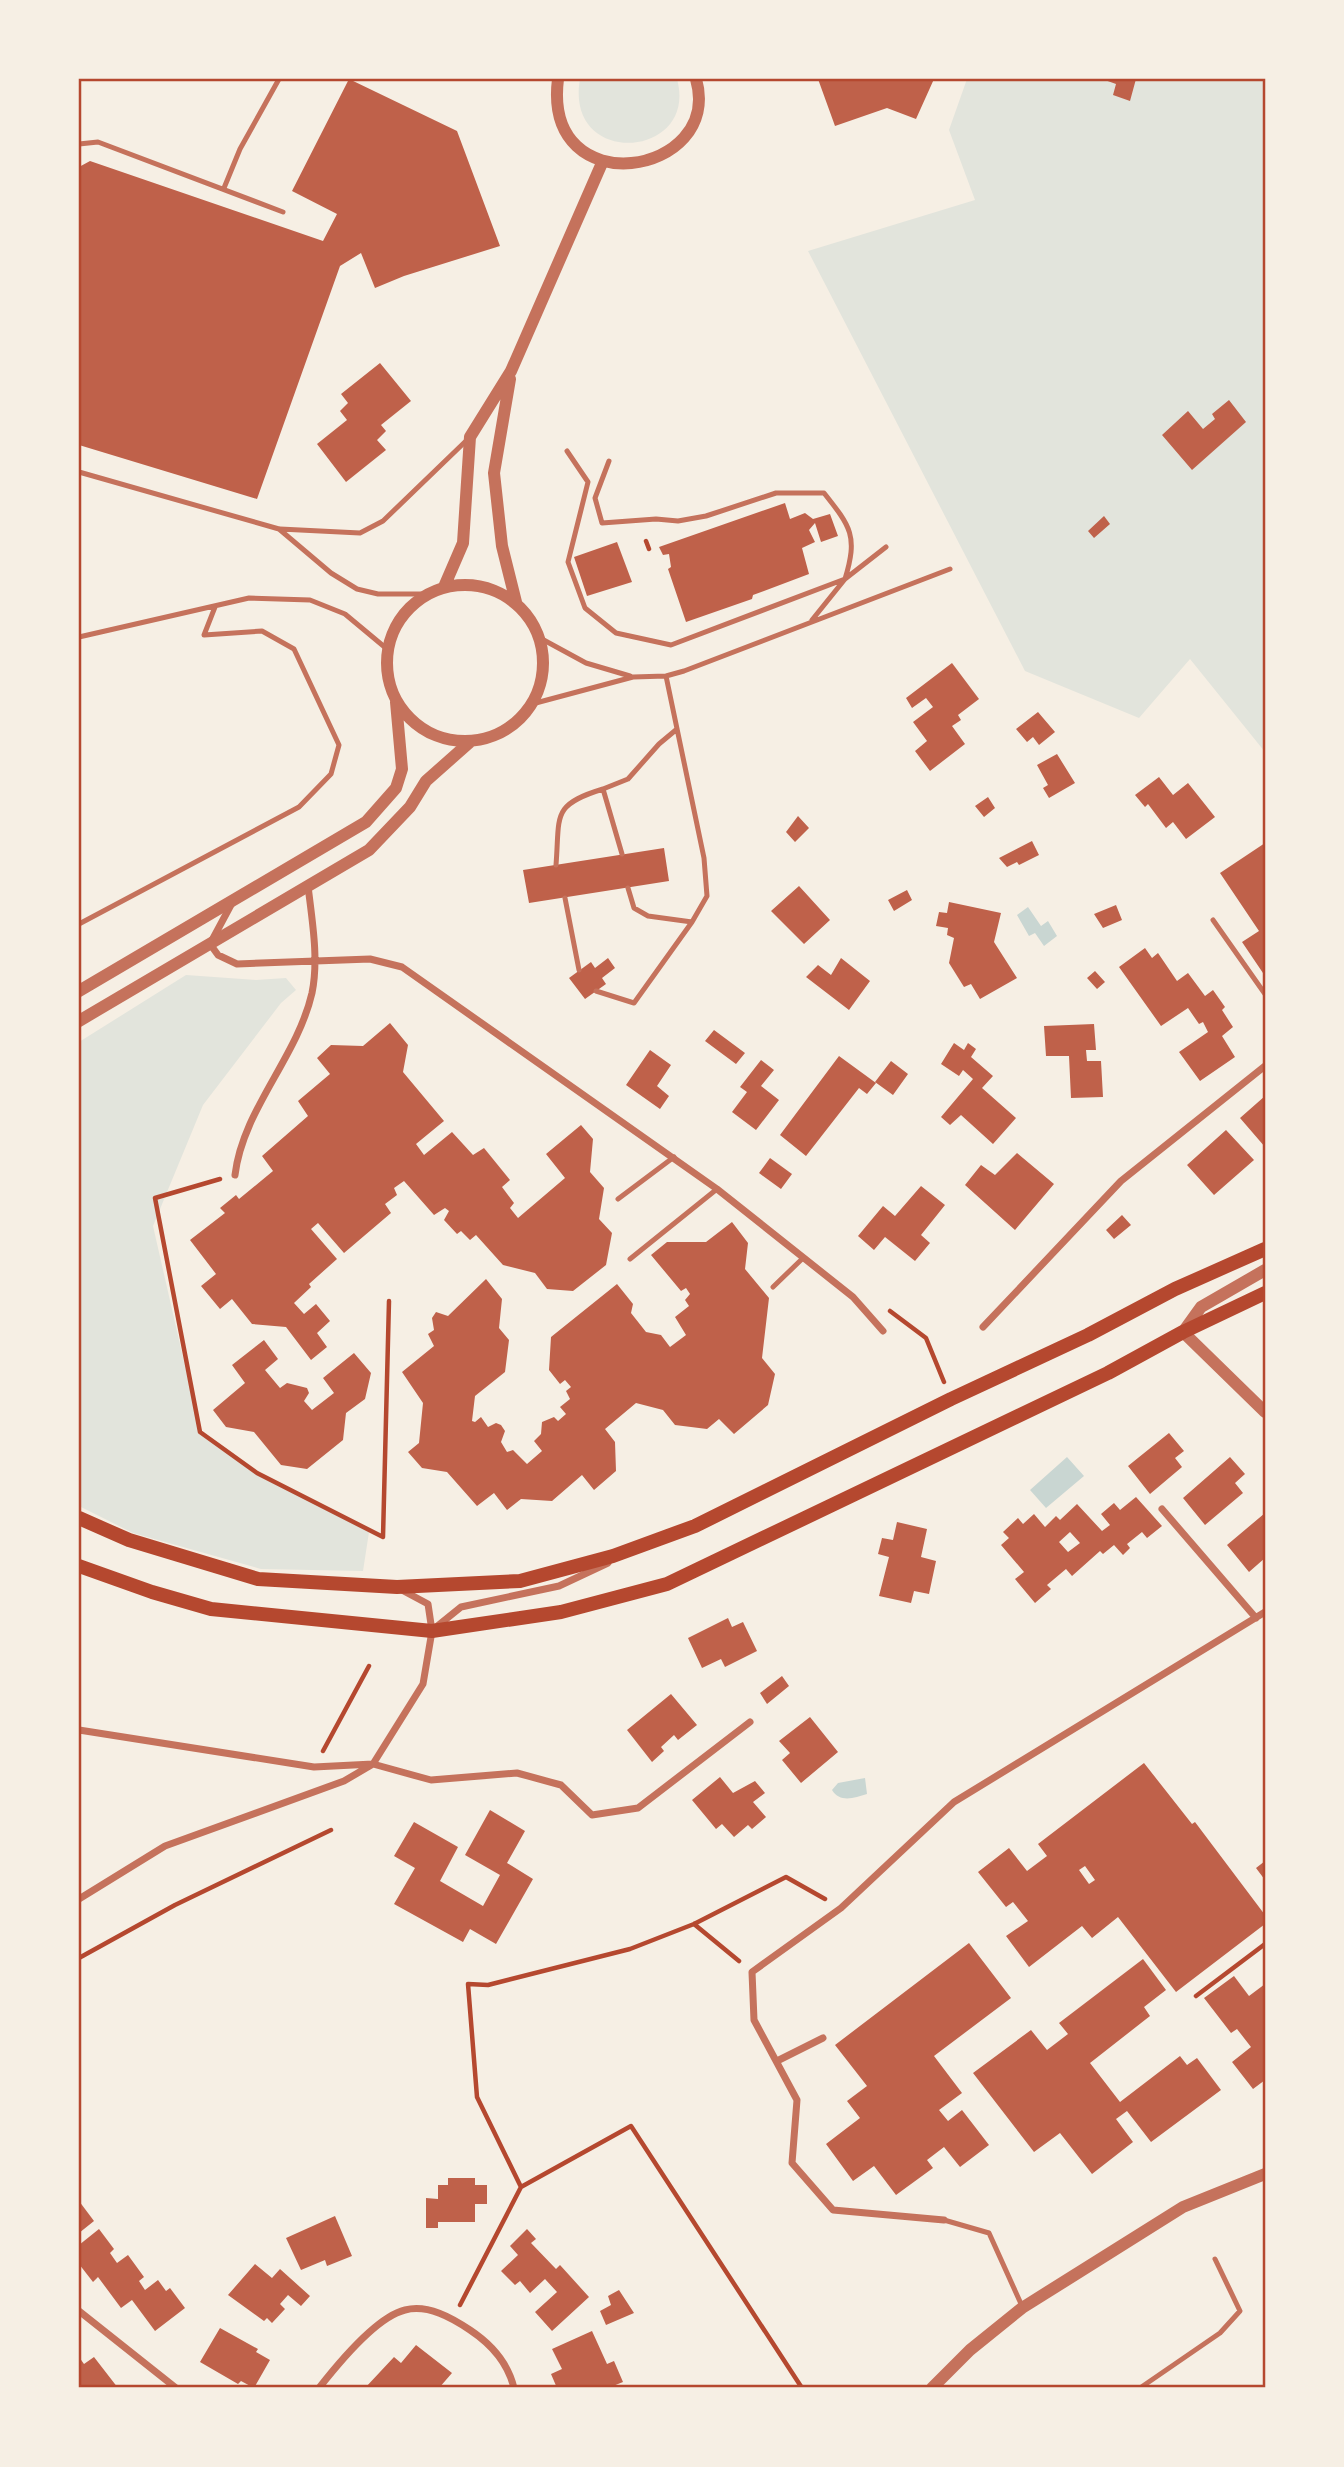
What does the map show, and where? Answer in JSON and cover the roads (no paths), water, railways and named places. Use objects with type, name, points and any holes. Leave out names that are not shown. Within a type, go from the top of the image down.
[{"type":"main road","points":[[79,1518],[130,1541],[258,1579],[397,1587],[520,1581],[613,1556],[695,1526],[951,1399],[1088,1335],[1175,1289],[1265,1249]]},
{"type":"main road","points":[[79,1566],[152,1592],[211,1609],[432,1631],[561,1612],[667,1584],[1096,1378],[1265,1293]]},
{"type":"street","points":[[558,79],[555,101],[563,127],[577,145],[602,163],[627,165],[654,160],[672,149],[688,130],[697,109],[696,79]]},
{"type":"street","points":[[444,587],[463,543],[470,437],[511,371],[602,163]]},
{"type":"street","points":[[511,371],[494,473],[502,546],[516,602]]},
{"type":"street","points":[[469,584],[494,589],[516,602],[531,619],[540,638],[543,672],[532,704],[518,720],[495,736],[470,742],[448,740],[427,732],[409,719],[396,702],[389,685],[387,649],[395,627],[409,608],[427,594],[444,587],[469,584]]},
{"type":"street","points":[[79,991],[366,822],[396,788],[402,769],[396,702]]},
{"type":"street","points":[[79,1021],[369,850],[410,807],[426,780],[470,742]]},
{"type":"street","points":[[235,1175],[237,1152],[287,1054],[312,994],[315,960],[308,886]]},
{"type":"street","points":[[210,944],[233,902]]},
{"type":"street","points":[[210,944],[218,955],[237,964],[370,959],[402,967],[717,1189],[853,1297],[883,1331]]},
{"type":"street","points":[[983,1327],[1121,1181],[1265,1066]]},
{"type":"street","points":[[1265,1270],[1200,1307],[1183,1332],[1265,1412]]},
{"type":"street","points":[[1162,1509],[1255,1618]]},
{"type":"street","points":[[432,1631],[461,1607],[559,1586],[672,1534]]},
{"type":"street","points":[[79,1899],[165,1846],[344,1781],[373,1764],[422,1684],[432,1631],[428,1604],[397,1587]]},
{"type":"street","points":[[944,2220],[834,2210],[792,2163],[797,2100],[754,2020],[752,1972],[841,1908],[954,1802],[1265,1612]]},
{"type":"street","points":[[79,1730],[314,1767],[373,1764],[431,1780],[517,1773],[561,1785],[592,1815],[638,1808],[750,1722]]},
{"type":"street","points":[[777,2061],[822,2038]]},
{"type":"street","points":[[932,2388],[970,2350],[1022,2308],[1183,2207],[1265,2174]]},
{"type":"street","points":[[318,2388],[363,2339],[389,2317],[406,2309],[429,2310],[453,2319],[483,2339],[500,2357],[514,2388]]},
{"type":"street","points":[[79,2311],[167,2386],[176,2388]]},
{"type":"lane","points":[[224,188],[240,149],[279,79]]},
{"type":"lane","points":[[79,144],[98,142],[283,212]]},
{"type":"lane","points":[[79,472],[279,529],[360,533],[383,521],[470,437]]},
{"type":"lane","points":[[567,451],[588,482],[568,562],[585,608],[616,633],[671,645],[845,579]]},
{"type":"lane","points":[[609,461],[595,498],[603,523],[656,519],[678,522],[706,516],[776,493],[824,493],[846,520],[854,550],[845,579]]},
{"type":"lane","points":[[279,529],[331,573],[356,589],[378,594],[427,594]]},
{"type":"lane","points":[[811,622],[845,579],[886,547]]},
{"type":"lane","points":[[532,704],[633,677],[666,676],[950,569]]},
{"type":"lane","points":[[79,637],[249,598],[310,600],[345,614],[387,649]]},
{"type":"lane","points":[[79,924],[299,807],[331,774],[339,744],[294,649],[262,631],[204,635],[215,607]]},
{"type":"lane","points":[[540,638],[586,663],[633,677]]},
{"type":"lane","points":[[596,991],[634,1003],[692,922],[707,896],[686,758],[666,676]]},
{"type":"lane","points":[[556,865],[560,812],[573,798],[628,779],[659,744],[677,729]]},
{"type":"lane","points":[[603,789],[622,854]]},
{"type":"lane","points":[[628,888],[634,908],[648,916],[692,922]]},
{"type":"lane","points":[[565,898],[579,970]]},
{"type":"lane","points":[[1213,920],[1265,994]]},
{"type":"lane","points":[[618,1199],[674,1157]]},
{"type":"lane","points":[[630,1259],[717,1189]]},
{"type":"lane","points":[[774,1287],[802,1259]]},
{"type":"lane","points":[[944,2220],[989,2233],[1022,2308]]},
{"type":"lane","points":[[1140,2388],[1220,2333],[1240,2311],[1215,2259]]}]
